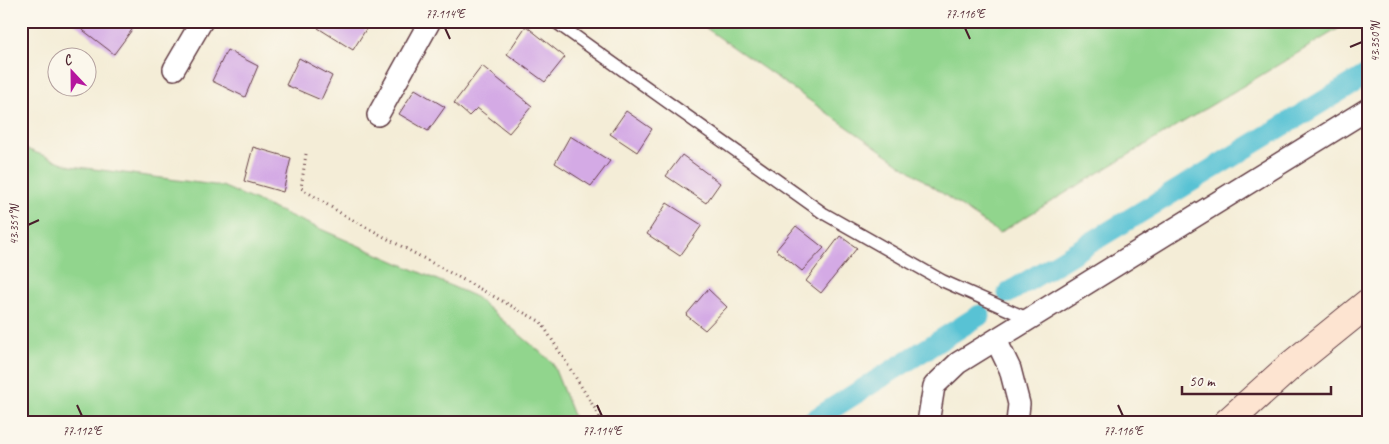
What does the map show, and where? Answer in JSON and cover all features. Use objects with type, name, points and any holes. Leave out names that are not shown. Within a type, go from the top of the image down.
[{"type":"street","points":[[174,68],[202,21]]},
{"type":"street","points":[[378,115],[430,21]]},
{"type":"street","points":[[928,423],[934,386],[958,363],[1368,109]]},
{"type":"street","points":[[1227,423],[1289,367],[1368,303]]},
{"type":"street","points":[[996,340],[1010,369],[1019,404],[1016,423]]},
{"type":"lane","points":[[554,21],[823,213],[943,281],[1029,319]]},
{"type":"path","points":[[306,154],[301,188],[342,214],[541,322],[599,415],[601,423]]},
{"type":"green space","points":[[696,21],[1351,21],[999,233]]},
{"type":"green space","points":[[21,147],[71,166],[222,186],[474,296],[552,362],[576,423],[21,423]]},
{"type":"building","points":[[71,21],[134,21],[137,23],[114,54]]},
{"type":"building","points":[[323,21],[371,21],[353,50],[318,28]]},
{"type":"building","points":[[526,26],[565,57],[545,82],[507,54]]},
{"type":"building","points":[[227,50],[258,66],[245,97],[212,81]]},
{"type":"building","points":[[299,58],[332,76],[321,100],[286,85]]},
{"type":"building","points":[[482,66],[532,106],[509,133],[477,108],[469,116],[454,103]]},
{"type":"building","points":[[415,89],[445,107],[428,131],[399,114]]},
{"type":"building","points":[[626,111],[652,129],[637,152],[610,134]]},
{"type":"building","points":[[570,136],[610,161],[591,186],[555,163]]},
{"type":"building","points":[[253,147],[291,158],[283,192],[244,181]]},
{"type":"building","points":[[682,155],[720,183],[706,203],[666,176]]},
{"type":"building","points":[[667,203],[702,225],[680,256],[647,234]]},
{"type":"building","points":[[796,226],[824,248],[802,271],[776,250]]},
{"type":"building","points":[[840,236],[857,248],[821,293],[806,281]]},
{"type":"building","points":[[708,289],[727,307],[705,330],[686,315]]},
{"type":"waterway","points":[[1008,293],[1368,74]]},
{"type":"waterway","points":[[809,423],[980,315]]}]
